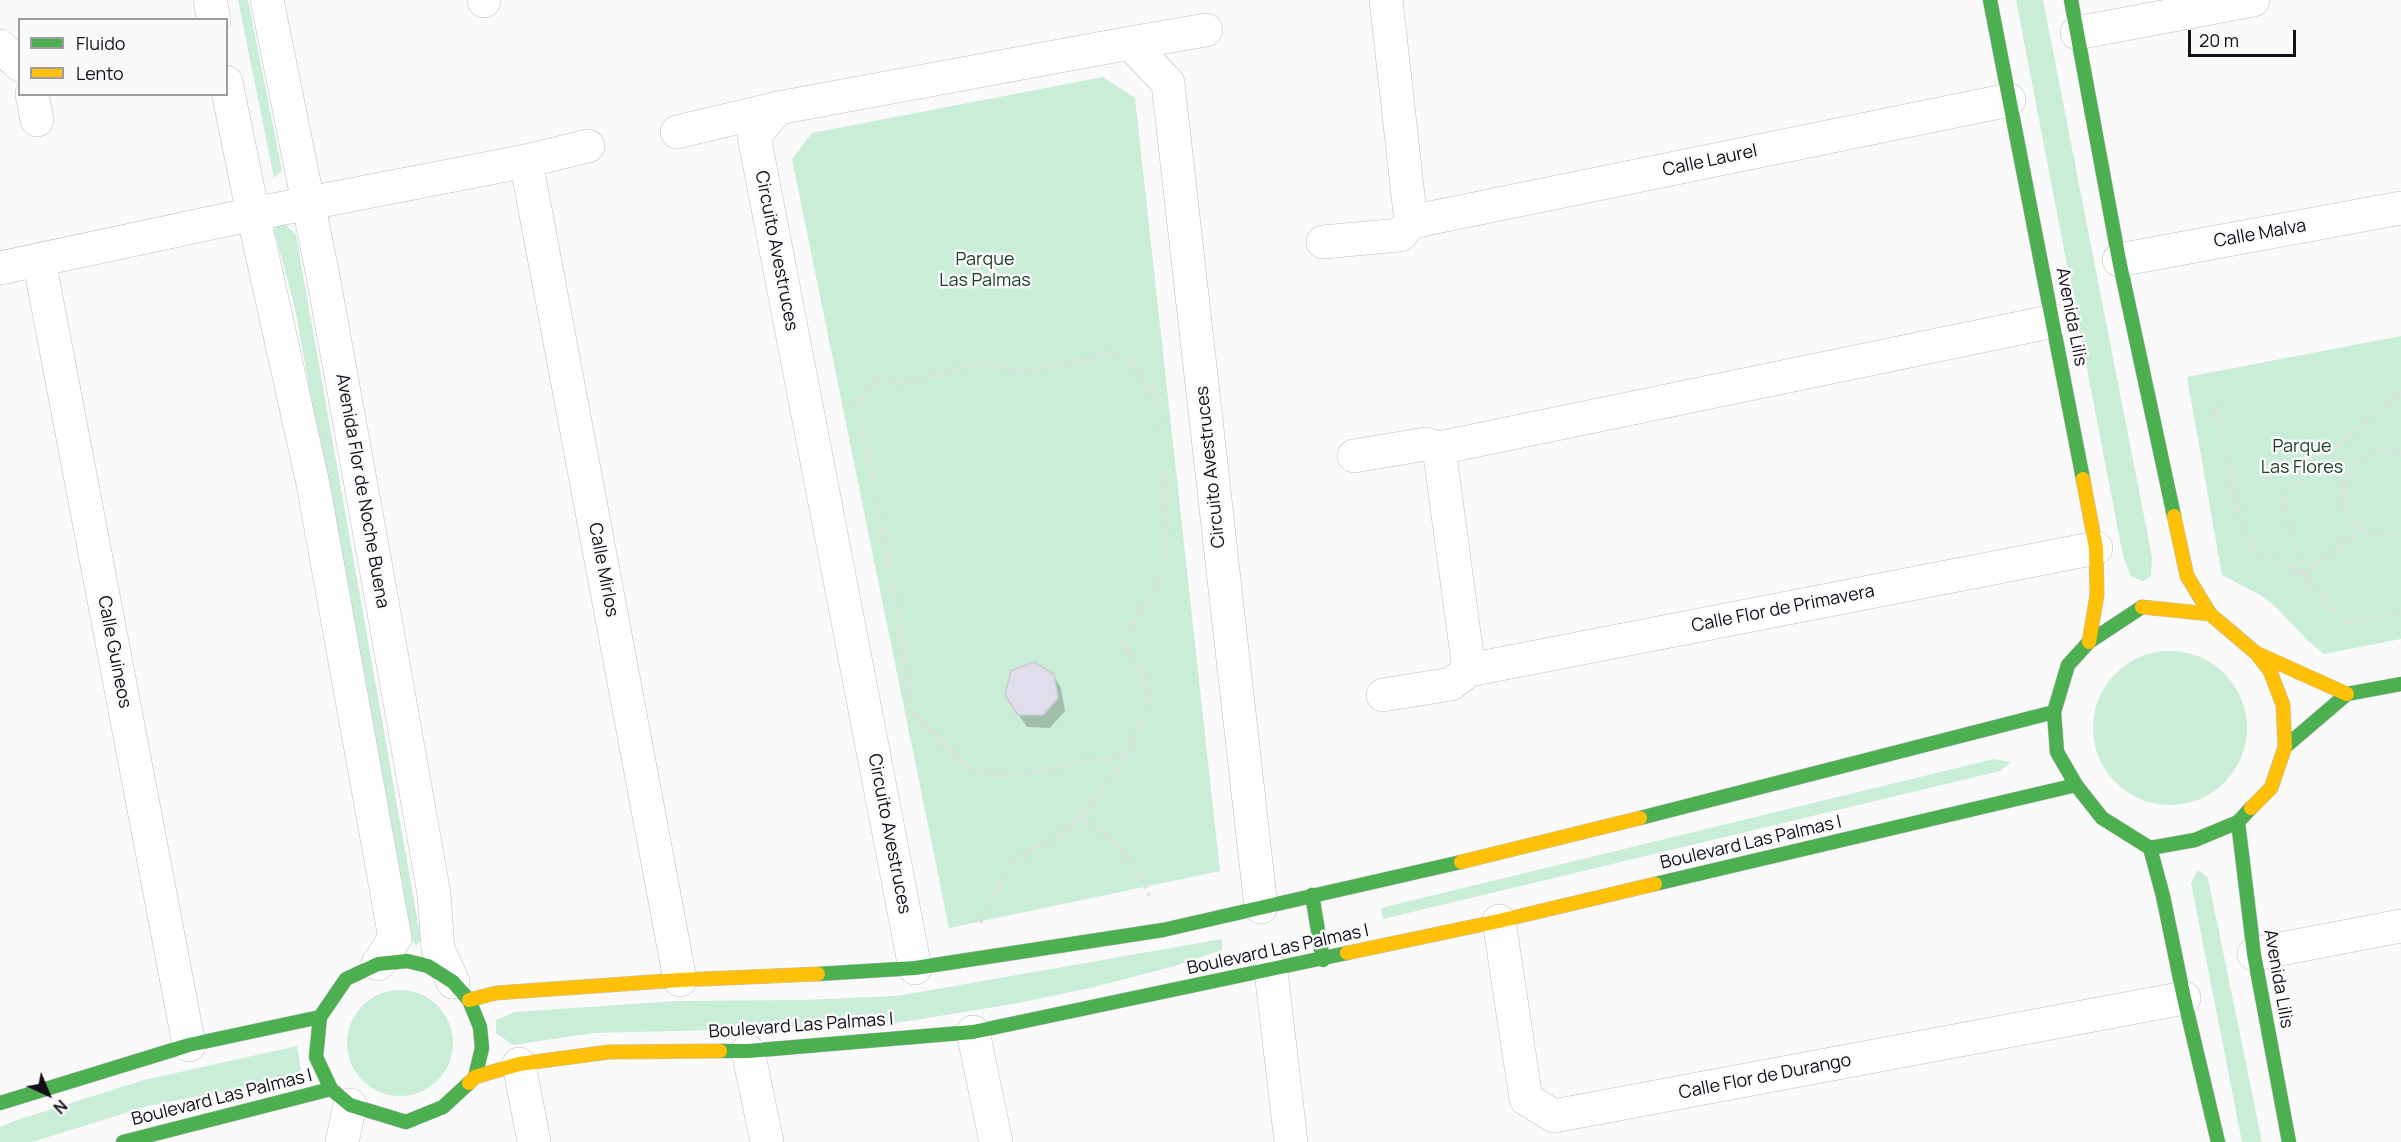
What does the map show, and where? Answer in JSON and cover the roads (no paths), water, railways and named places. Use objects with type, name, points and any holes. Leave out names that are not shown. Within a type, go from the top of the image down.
[{"type":"street","points":[[210,0],[214,18]]},
{"type":"street","name":"Avenida Flor de Noche Buena","points":[[267,0],[328,299],[432,883],[438,949],[461,991]]},
{"type":"street","points":[[1386,0],[1411,222]]},
{"type":"street","name":"Avenida Lilis","points":[[1990,0],[2054,321],[2096,548],[2097,595],[2089,642]]},
{"type":"street","points":[[2071,0],[2119,260],[2187,576],[2210,614],[2256,652],[2270,671],[2283,705],[2285,747],[2271,788],[2238,822],[2195,840],[2150,848],[2102,818],[2076,785],[2057,752],[2054,712],[2068,665],[2089,642],[2142,608],[2210,614]]},
{"type":"street","points":[[2078,33],[2253,0]]},
{"type":"street","points":[[677,132],[778,108],[1206,30]]},
{"type":"street","name":"Circuito Avestruces","points":[[1130,43],[1168,83],[1261,907]]},
{"type":"street","points":[[0,46],[18,63]]},
{"type":"street","points":[[228,92],[313,484],[395,938],[378,963]]},
{"type":"street","name":"Calle Laurel","points":[[1323,242],[1400,235],[1411,222],[2010,100]]},
{"type":"street","name":"Circuito Avestruces","points":[[778,108],[754,136],[915,968]]},
{"type":"street","points":[[0,268],[253,214],[526,161],[588,146]]},
{"type":"street","name":"Calle Mirlos","points":[[526,161],[680,980]]},
{"type":"street","name":"Calle Malva","points":[[2119,260],[2401,208]]},
{"type":"street","name":"Calle Guineos","points":[[39,260],[189,1045]]},
{"type":"street","points":[[1354,456],[1426,444],[1439,448],[2054,321]]},
{"type":"street","points":[[1439,448],[1469,670]]},
{"type":"street","name":"Calle Flor de Primavera","points":[[1383,695],[1451,684],[1469,670],[2096,548]]},
{"type":"street","points":[[2256,652],[2347,694]]},
{"type":"street","points":[[2285,747],[2347,694],[2401,684]]},
{"type":"street","points":[[461,991],[496,993],[680,980],[915,968],[1163,930],[1514,850],[2054,712]]},
{"type":"street","name":"Boulevard Las Palmas I","points":[[476,1077],[519,1064],[609,1052],[748,1050],[973,1032],[1271,971],[1499,921],[2076,785]]},
{"type":"street","name":"Avenida Lilis","points":[[2238,822],[2254,954],[2289,1142]]},
{"type":"street","points":[[2150,848],[2163,896],[2217,1142]]},
{"type":"street","points":[[1312,895],[1323,960]]},
{"type":"street","name":"Calle Flor de Durango","points":[[1499,921],[1526,1099],[1554,1116],[2184,998]]},
{"type":"street","points":[[2254,954],[2401,926]]},
{"type":"street","points":[[340,1097],[403,1132],[443,1107],[476,1077],[482,1048],[480,1027],[461,991],[428,966],[407,961],[378,963],[346,979],[320,1017],[316,1057],[340,1097],[342,1142]]},
{"type":"street","points":[[1271,971],[1291,1142]]},
{"type":"street","points":[[0,1103],[189,1045],[320,1017]]},
{"type":"street","points":[[973,1032],[996,1142]]},
{"type":"street","points":[[748,1050],[767,1142]]},
{"type":"street","points":[[519,1064],[534,1142]]},
{"type":"street","name":"Boulevard Las Palmas I","points":[[123,1142],[340,1097]]},
{"type":"park label","name":"Parque Las Palmas","points":[[985,270]]},
{"type":"park label","name":"Parque Las Flores","points":[[2302,457]]}]
